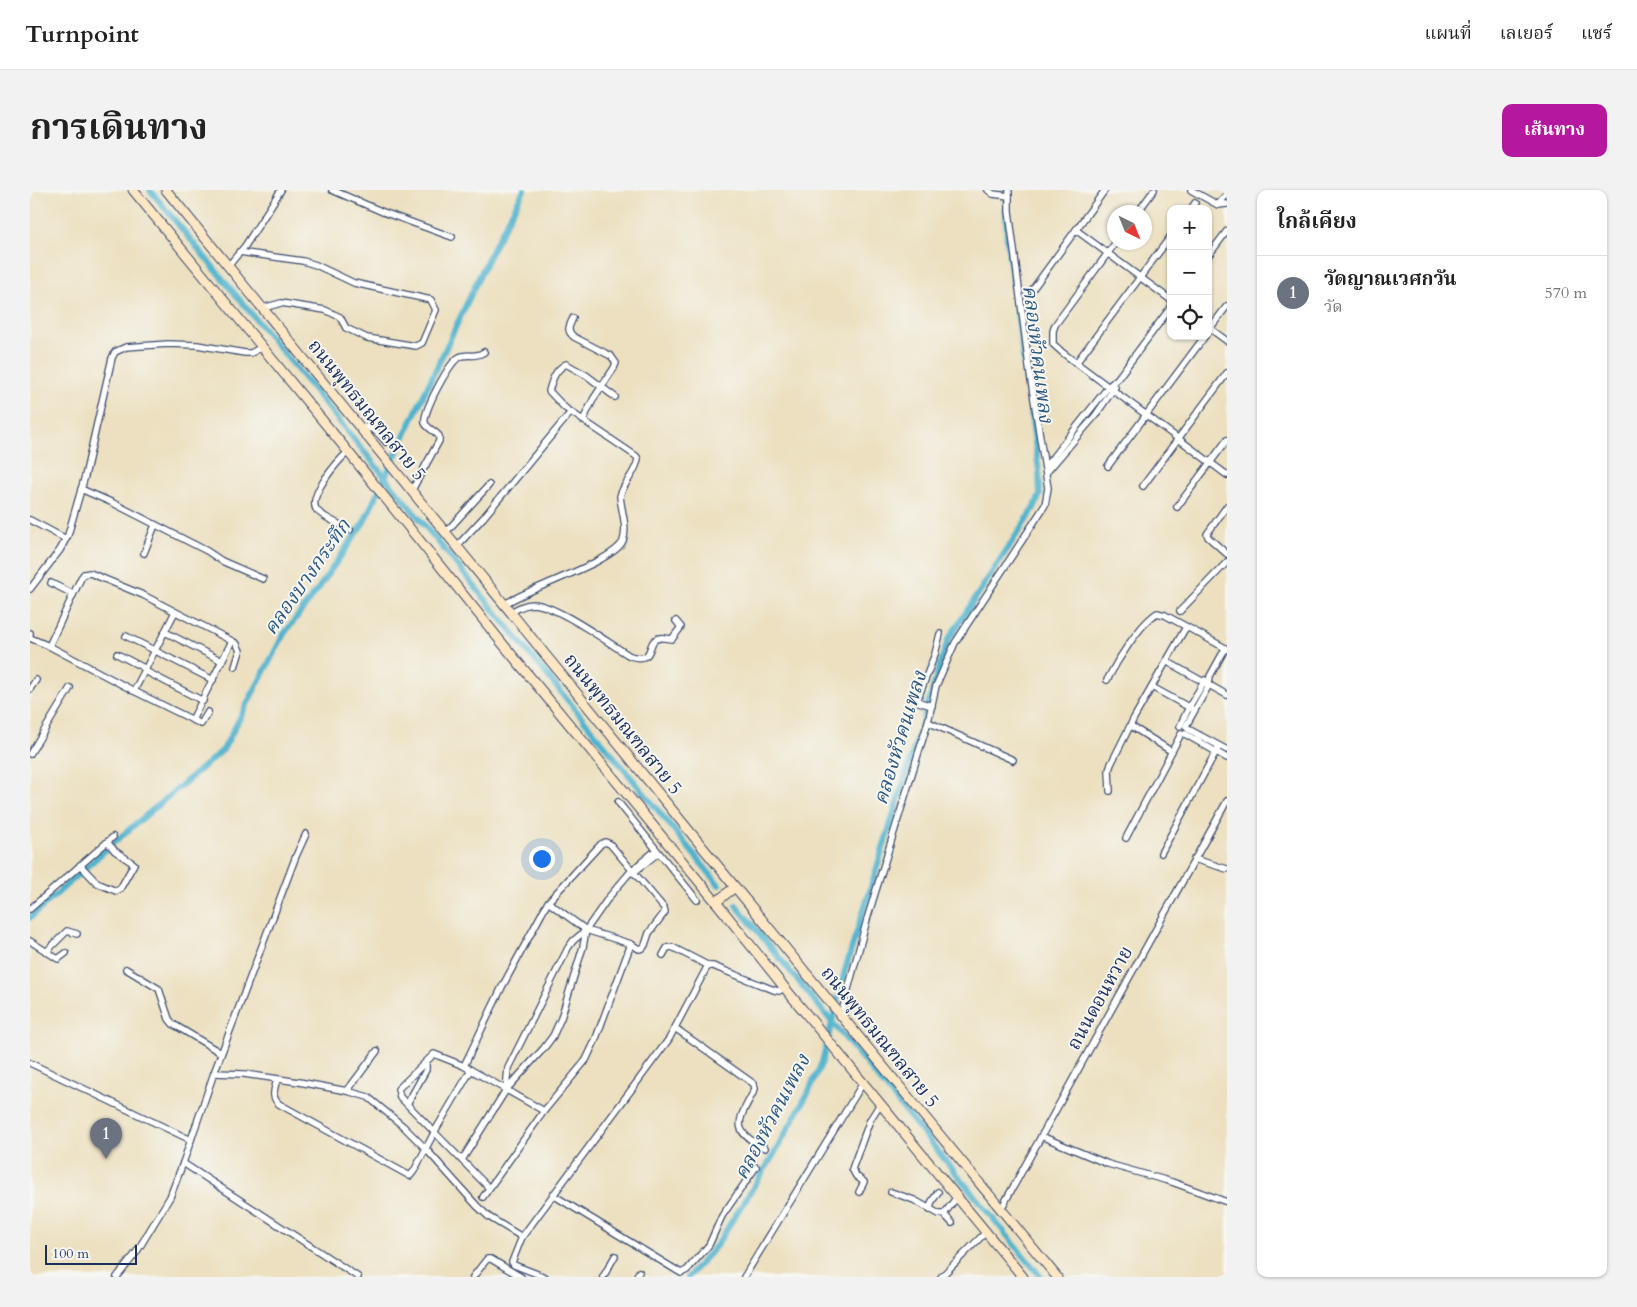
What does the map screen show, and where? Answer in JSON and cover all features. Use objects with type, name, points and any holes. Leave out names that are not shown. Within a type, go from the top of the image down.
[{"type":"main road","points":[[133,190],[716,902],[821,1034],[1024,1277]]},
{"type":"main road","name":"ถนนพุทธมณฑลสาย 5","points":[[166,190],[386,457],[735,887],[1057,1277]]},
{"type":"main road","points":[[716,902],[735,887]]},
{"type":"street","points":[[229,265],[281,190]]},
{"type":"street","points":[[332,190],[383,212],[452,237]]},
{"type":"street","points":[[841,1015],[868,916],[928,722],[930,705],[936,686],[955,643],[1045,505],[1048,491],[1004,194],[988,190]]},
{"type":"street","points":[[1032,290],[1106,190]]},
{"type":"street","points":[[1143,205],[1154,190]]},
{"type":"street","points":[[1191,190],[1218,205],[1227,204]]},
{"type":"street","points":[[1218,205],[1227,194]]},
{"type":"street","points":[[1076,230],[1167,297]]},
{"type":"street","points":[[1212,251],[1227,231]]},
{"type":"street","points":[[1076,363],[1167,242]]},
{"type":"street","points":[[1111,250],[1065,311],[1053,331],[1052,339],[1056,348],[1227,475]]},
{"type":"street","points":[[239,252],[284,258],[316,265],[354,283],[431,300],[436,310],[422,343],[416,346],[367,338],[346,328],[340,317],[325,310],[296,304],[281,304],[263,308]]},
{"type":"street","points":[[1212,325],[1227,306]]},
{"type":"street","points":[[1046,470],[1112,388],[1167,312]]},
{"type":"street","points":[[573,318],[568,329],[569,333],[614,359],[616,363],[583,420]]},
{"type":"street","points":[[1212,331],[1227,341]]},
{"type":"street","points":[[1108,466],[1202,340]]},
{"type":"street","points":[[30,589],[51,563],[66,539],[81,489],[115,352],[126,347],[168,344],[197,345],[245,353],[251,353],[262,347]]},
{"type":"street","points":[[412,490],[440,436],[427,426],[425,422],[427,409],[453,362],[463,356],[478,356],[484,352]]},
{"type":"street","points":[[505,604],[522,594],[615,552],[624,540],[625,527],[620,496],[638,459],[556,401],[549,391],[551,383],[560,367],[566,364],[586,375],[615,397]]},
{"type":"street","points":[[1143,486],[1227,373]]},
{"type":"street","points":[[457,546],[489,511],[571,412]]},
{"type":"street","points":[[361,427],[370,427],[386,442]]},
{"type":"street","points":[[1177,507],[1227,440]]},
{"type":"street","points":[[348,452],[330,473],[321,487],[315,503],[316,509],[320,513],[350,530]]},
{"type":"street","points":[[446,532],[490,485]]},
{"type":"street","points":[[81,489],[113,503],[207,551],[222,561],[263,578]]},
{"type":"street","points":[[1227,506],[1206,534],[1227,554]]},
{"type":"street","points":[[30,520],[66,539]]},
{"type":"street","points":[[144,553],[155,526]]},
{"type":"street","points":[[1180,611],[1227,562]]},
{"type":"street","points":[[49,646],[84,574],[90,573],[143,595],[237,644],[240,651],[235,667]]},
{"type":"street","points":[[51,584],[73,594]]},
{"type":"street","points":[[511,612],[520,606],[533,604],[551,609],[630,656],[641,659],[646,657],[657,639],[661,637],[672,639],[675,636],[681,627],[676,621]]},
{"type":"street","points":[[134,691],[175,612]]},
{"type":"street","points":[[1107,680],[1130,643],[1157,613],[1226,649],[1192,708],[1184,730],[1171,751],[1126,838]]},
{"type":"street","points":[[1110,791],[1109,770],[1186,627]]},
{"type":"street","points":[[165,632],[222,661]]},
{"type":"street","points":[[930,705],[921,703],[918,698],[935,654],[940,634]]},
{"type":"street","points":[[31,635],[134,691],[201,724],[208,712]]},
{"type":"street","points":[[126,636],[213,680]]},
{"type":"street","points":[[192,720],[232,641]]},
{"type":"street","points":[[117,654],[203,701]]},
{"type":"street","points":[[1166,661],[1227,695]]},
{"type":"street","points":[[30,689],[36,680]]},
{"type":"street","points":[[1152,687],[1192,708]]},
{"type":"street","points":[[30,754],[70,688]]},
{"type":"street","points":[[928,722],[1014,760]]},
{"type":"street","points":[[1131,726],[1171,751]]},
{"type":"street","points":[[1184,730],[1218,749],[1227,758]]},
{"type":"street","points":[[1218,749],[1227,750]]},
{"type":"street","points":[[1161,853],[1218,749]]},
{"type":"street","name":"ถนนดอนหวาย","points":[[1001,1209],[1227,801]]},
{"type":"street","points":[[618,802],[697,900]]},
{"type":"street","points":[[117,1277],[136,1253],[163,1211],[183,1164],[221,1053],[306,834]]},
{"type":"street","points":[[30,909],[113,837]]},
{"type":"street","points":[[464,1066],[502,987],[548,902],[601,844],[605,842],[610,844],[664,908],[665,912],[649,933],[643,948],[639,949],[631,944],[586,930],[548,902]]},
{"type":"street","points":[[81,866],[97,883],[116,891],[120,889],[134,864],[114,851],[108,843]]},
{"type":"street","points":[[506,1090],[508,1068],[563,956],[573,941],[586,930],[609,897],[632,872],[657,851]]},
{"type":"street","points":[[1194,859],[1227,869]]},
{"type":"street","points":[[676,875],[687,867]]},
{"type":"street","points":[[462,1160],[506,1090],[553,1036],[561,1018],[583,947],[586,930]]},
{"type":"street","points":[[46,952],[67,931],[77,934]]},
{"type":"street","points":[[30,942],[58,958],[66,953]]},
{"type":"street","points":[[483,1198],[544,1111],[592,1050],[631,944]]},
{"type":"street","points":[[663,955],[667,948],[672,946],[709,966],[774,990],[779,991],[784,987]]},
{"type":"street","points":[[544,1277],[514,1265],[512,1262],[522,1237],[675,1028],[709,966]]},
{"type":"street","points":[[126,968],[158,989],[169,1019],[173,1024],[221,1053]]},
{"type":"street","points":[[675,1028],[754,1084],[755,1089],[741,1119],[740,1131],[753,1143],[765,1148]]},
{"type":"street","points":[[347,1091],[377,1051]]},
{"type":"street","points":[[489,1188],[435,1131],[406,1104],[400,1097],[398,1089],[426,1061],[436,1054],[464,1066],[544,1111]]},
{"type":"street","points":[[406,1104],[426,1070],[426,1061]]},
{"type":"street","points":[[30,1063],[191,1140]]},
{"type":"street","points":[[277,1079],[273,1096],[279,1104],[410,1176],[471,1070]]},
{"type":"street","points":[[214,1073],[244,1074],[277,1079],[347,1091],[368,1097],[426,1149],[489,1217],[522,1237]]},
{"type":"street","points":[[744,1277],[863,1083]]},
{"type":"street","points":[[859,1192],[864,1182],[856,1176],[852,1169],[870,1120],[880,1104]]},
{"type":"street","points":[[1041,1136],[1108,1164],[1172,1182],[1227,1202]]},
{"type":"street","points":[[183,1164],[358,1277]]},
{"type":"street","points":[[553,1195],[681,1273],[687,1270],[709,1245],[722,1216],[756,1167]]},
{"type":"street","points":[[891,1192],[914,1200],[939,1214],[944,1214],[952,1223]]},
{"type":"street","points":[[930,1210],[931,1203],[938,1192]]},
{"type":"street","points":[[944,1214],[957,1197]]},
{"type":"street","points":[[941,1277],[986,1232]]},
{"type":"street","points":[[603,1277],[615,1256]]},
{"type":"street","points":[[473,1277],[487,1259],[491,1259],[521,1277]]},
{"type":"waterway","points":[[150,190],[719,885]]},
{"type":"waterway","name":"คลองบางกระทึก","points":[[30,918],[111,845],[223,750],[284,634],[318,589],[364,522],[490,254],[524,190]]},
{"type":"waterway","name":"คลองหัวคนเพลง","points":[[688,1277],[716,1246],[773,1156],[808,1093],[822,1062],[845,970],[948,640],[1034,508],[1040,495],[1039,471],[1007,240],[1005,190]]},
{"type":"waterway","points":[[736,905],[1041,1277]]},
{"type":"place","name":"วัดญาณเวศกวัน","points":[[106,1159]]}]
